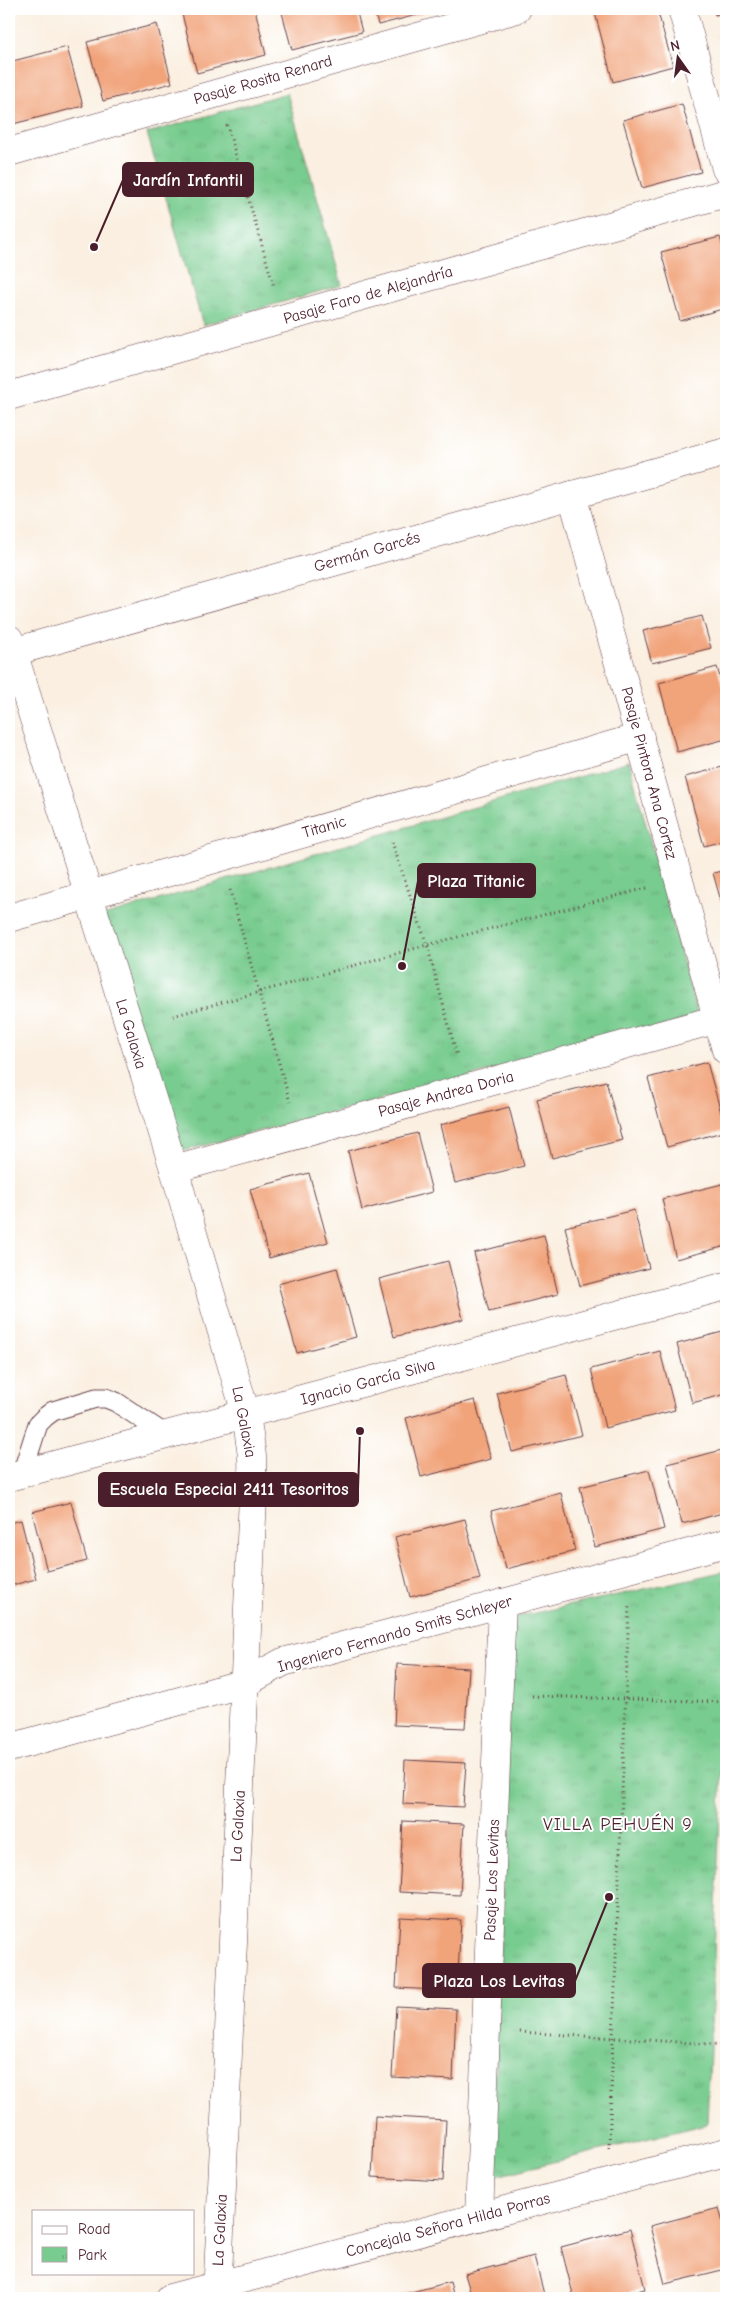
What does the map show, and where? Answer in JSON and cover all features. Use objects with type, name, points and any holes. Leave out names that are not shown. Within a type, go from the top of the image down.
[{"type":"street","name":"Pasaje Rosita Renard","points":[[9,152],[517,9]]},
{"type":"street","points":[[682,9],[726,169]]},
{"type":"street","name":"Pasaje Faro de Alejandría","points":[[9,396],[726,193]]},
{"type":"street","name":"Germán Garcés","points":[[10,648],[726,452]]},
{"type":"street","name":"Pasaje Pintora Ana Cortez","points":[[572,495],[726,1050]]},
{"type":"street","name":"La Galaxia","points":[[10,648],[174,1169],[246,1414],[252,1456],[253,1496],[218,2292]]},
{"type":"street","name":"Titanic","points":[[9,918],[640,737]]},
{"type":"street","name":"Pasaje Andrea Doria","points":[[174,1169],[718,1019]]},
{"type":"street","name":"Ignacio García Silva","points":[[15,1475],[726,1286]]},
{"type":"street","name":"Ingeniero Fernando Smits Schleyer","points":[[9,1748],[245,1683],[283,1662],[726,1543]]},
{"type":"street","name":"Pasaje Los Levitas","points":[[479,2217],[502,1603]]},
{"type":"street","name":"Concejala Señora Hilda Porras","points":[[170,2298],[218,2292],[479,2217],[726,2152]]},
{"type":"lane","points":[[15,1475],[38,1424],[44,1417],[53,1412],[96,1398],[106,1398],[116,1402],[166,1435]]},
{"type":"path","points":[[218,93],[283,319]]},
{"type":"path","points":[[380,811],[428,945],[464,1089]]},
{"type":"path","points":[[220,857],[300,1134]]},
{"type":"path","points":[[173,1016],[259,994],[428,945],[679,880]]},
{"type":"path","points":[[607,2184],[630,1569]]},
{"type":"path","points":[[499,1694],[726,1702]]},
{"type":"path","points":[[486,2030],[726,2045]]},
{"type":"green space","points":[[287,93],[342,285],[203,325],[147,133]]},
{"type":"green space","points":[[629,762],[698,1017],[179,1152],[103,916]]},
{"type":"green space","points":[[726,1571],[726,1670],[707,2124],[492,2177],[512,1618]]},
{"type":"building","points":[[201,9],[255,9],[266,55],[197,73],[182,14]]},
{"type":"building","points":[[281,9],[356,9],[362,32],[292,50]]},
{"type":"building","points":[[374,9],[440,9],[378,25]]},
{"type":"building","points":[[611,9],[657,9],[673,66],[613,82],[595,13]]},
{"type":"building","points":[[714,9],[726,9],[726,12],[715,15]]},
{"type":"building","points":[[157,24],[172,83],[103,101],[87,42]]},
{"type":"building","points":[[726,35],[726,58],[720,37]]},
{"type":"building","points":[[67,47],[83,106],[13,124],[9,107],[9,62]]},
{"type":"building","points":[[682,104],[701,172],[642,188],[623,120]]},
{"type":"building","points":[[720,237],[726,258],[726,308],[680,321],[661,252]]},
{"type":"building","points":[[702,616],[711,648],[652,663],[643,631]]},
{"type":"building","points":[[717,667],[726,698],[726,739],[677,752],[659,683]]},
{"type":"building","points":[[726,766],[726,840],[704,846],[685,777]]},
{"type":"building","points":[[726,870],[726,919],[713,873]]},
{"type":"building","points":[[707,1062],[726,1131],[667,1147],[648,1078]]},
{"type":"building","points":[[606,1081],[622,1140],[552,1158],[537,1099]]},
{"type":"building","points":[[509,1107],[524,1166],[455,1183],[440,1125]]},
{"type":"building","points":[[417,1133],[432,1192],[362,1210],[348,1151]]},
{"type":"building","points":[[309,1173],[328,1242],[269,1258],[250,1189]]},
{"type":"building","points":[[726,1183],[726,1246],[676,1259],[662,1199]]},
{"type":"building","points":[[634,1210],[649,1268],[580,1286],[565,1227]]},
{"type":"building","points":[[544,1235],[558,1294],[489,1312],[474,1253]]},
{"type":"building","points":[[448,1261],[463,1319],[394,1337],[379,1279]]},
{"type":"building","points":[[337,1268],[356,1337],[297,1353],[278,1284]]},
{"type":"building","points":[[726,1331],[726,1394],[692,1403],[677,1344]]},
{"type":"building","points":[[660,1351],[675,1410],[605,1428],[591,1369]]},
{"type":"building","points":[[566,1375],[582,1435],[512,1452],[497,1393]]},
{"type":"building","points":[[475,1400],[491,1459],[421,1477],[406,1418]]},
{"type":"building","points":[[726,1449],[726,1512],[682,1524],[667,1464]]},
{"type":"building","points":[[649,1470],[664,1529],[595,1547],[580,1487]]},
{"type":"building","points":[[561,1493],[575,1551],[506,1569],[491,1511]]},
{"type":"building","points":[[71,1502],[87,1561],[47,1571],[32,1512]]},
{"type":"building","points":[[465,1519],[480,1579],[410,1597],[395,1537]]},
{"type":"building","points":[[21,1520],[36,1579],[9,1586],[9,1523]]},
{"type":"building","points":[[397,1664],[469,1668],[465,1728],[394,1725]]},
{"type":"building","points":[[405,1760],[466,1763],[463,1807],[403,1804]]},
{"type":"building","points":[[403,1821],[464,1824],[460,1895],[399,1892]]},
{"type":"building","points":[[400,1917],[461,1920],[457,1991],[396,1988]]},
{"type":"building","points":[[396,2006],[456,2009],[453,2080],[392,2077]]},
{"type":"building","points":[[375,2116],[446,2120],[443,2181],[372,2177]]},
{"type":"building","points":[[719,2208],[726,2234],[726,2269],[665,2284],[650,2226]]},
{"type":"building","points":[[630,2229],[645,2289],[607,2298],[574,2298],[561,2247]]},
{"type":"building","points":[[534,2256],[545,2298],[472,2298],[465,2274]]},
{"type":"building","points":[[450,2282],[454,2298],[389,2298]]},
{"type":"place","name":"Jardín Infantil","points":[[94,247]]},
{"type":"place","name":"Plaza Titanic","points":[[402,966]]},
{"type":"place","name":"Escuela Especial 2411 Tesoritos","points":[[360,1431]]},
{"type":"place","name":"Plaza Los Levitas","points":[[609,1897]]},
{"type":"district","name":"VILLA PEHUÉN 9","points":[[618,1824]]}]
